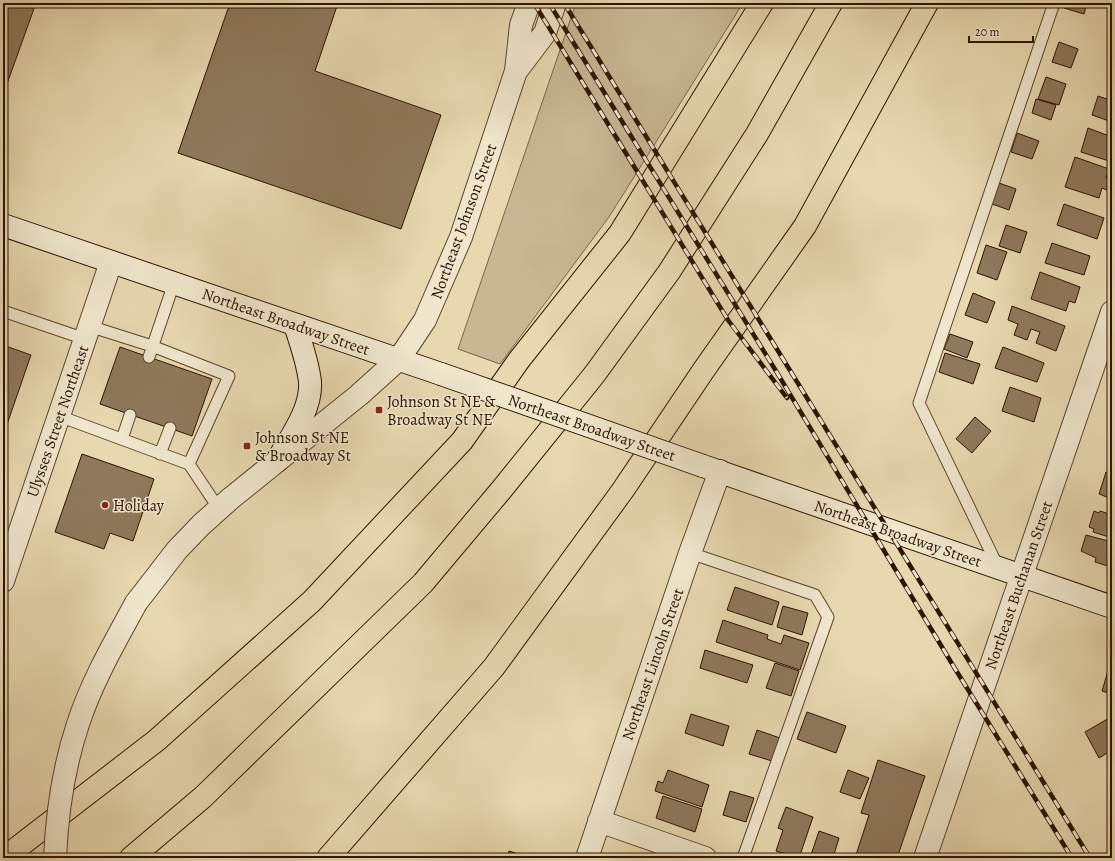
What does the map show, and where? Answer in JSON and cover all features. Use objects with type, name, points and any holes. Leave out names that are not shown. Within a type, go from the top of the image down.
[{"type":"highway","points":[[4,858],[47,822],[156,740],[312,601],[462,441],[519,360],[620,233],[762,3]]},
{"type":"highway","points":[[131,858],[203,797],[418,588],[502,489],[594,375],[669,272],[757,134],[831,3]]},
{"type":"highway","points":[[332,854],[494,667],[623,490],[703,371],[805,226],[927,3]]},
{"type":"highway","points":[[3,847],[47,822]]},
{"type":"street","name":"Northeast Johnson Street","points":[[55,858],[62,789],[78,724],[104,663],[136,603],[177,550],[219,509],[359,395],[399,360],[425,320],[461,237],[516,71],[521,25],[529,3]]},
{"type":"street","name":"Northeast Johnson Street","points":[[516,71],[545,33],[555,3]]},
{"type":"street","name":"Northeast Broadway Street","points":[[3,225],[441,374],[1112,607]]},
{"type":"street","name":"Ulysses Street Northeast","points":[[3,581],[111,262]]},
{"type":"street","name":"Northeast Buchanan Street","points":[[925,858],[1112,312]]},
{"type":"street","points":[[277,461],[305,409],[309,396],[309,378],[295,325]]},
{"type":"street","name":"Northeast Lincoln Street","points":[[587,858],[690,553],[712,468]]},
{"type":"street","points":[[599,822],[705,858]]},
{"type":"lane","points":[[998,567],[919,403],[1054,3]]},
{"type":"lane","points":[[149,357],[174,283]]},
{"type":"lane","points":[[3,311],[87,332],[152,346],[191,367],[229,376],[189,464]]},
{"type":"lane","points":[[122,439],[130,415]]},
{"type":"lane","points":[[59,416],[189,464],[219,509]]},
{"type":"lane","points":[[160,454],[170,428]]},
{"type":"lane","points":[[690,553],[815,595],[828,617],[742,858]]},
{"type":"shaded area","points":[[576,3],[743,3],[609,217],[500,364],[458,349]]},
{"type":"building","points":[[3,3],[36,3],[3,95]]},
{"type":"building","points":[[230,3],[338,3],[315,71],[441,115],[401,229],[178,153]]},
{"type":"building","points":[[1066,3],[1087,3],[1084,14],[1064,8]]},
{"type":"building","points":[[1059,42],[1078,49],[1071,68],[1052,62]]},
{"type":"building","points":[[1046,77],[1066,84],[1059,105],[1038,99]]},
{"type":"building","points":[[1109,94],[1112,95],[1112,122],[1092,115],[1098,96],[1107,99]]},
{"type":"building","points":[[1036,99],[1056,105],[1051,120],[1032,113]]},
{"type":"building","points":[[1088,128],[1112,137],[1112,162],[1081,152]]},
{"type":"building","points":[[1017,133],[1039,141],[1032,159],[1011,152]]},
{"type":"building","points":[[1075,157],[1109,169],[1106,178],[1111,180],[1107,190],[1102,188],[1099,198],[1065,187]]},
{"type":"building","points":[[999,183],[1016,189],[1009,210],[992,204]]},
{"type":"building","points":[[1064,204],[1104,218],[1097,239],[1057,225]]},
{"type":"building","points":[[1006,225],[1027,232],[1020,253],[999,246]]},
{"type":"building","points":[[1052,243],[1090,256],[1084,275],[1045,263]]},
{"type":"building","points":[[986,245],[1007,252],[997,280],[977,273]]},
{"type":"building","points":[[1040,272],[1080,287],[1075,303],[1069,301],[1066,311],[1031,299]]},
{"type":"building","points":[[973,293],[995,302],[987,323],[965,315]]},
{"type":"building","points":[[1012,306],[1065,326],[1056,351],[1036,343],[1040,332],[1031,329],[1027,340],[1014,335],[1018,324],[1008,320]]},
{"type":"building","points":[[950,334],[973,342],[967,358],[944,349]]},
{"type":"building","points":[[3,345],[31,355],[3,436]]},
{"type":"building","points":[[120,347],[212,379],[192,436],[100,404]]},
{"type":"building","points":[[1003,347],[1044,363],[1037,382],[995,368]]},
{"type":"building","points":[[945,353],[980,364],[973,384],[939,372]]},
{"type":"building","points":[[1010,387],[1041,398],[1034,422],[1002,411]]},
{"type":"building","points":[[975,417],[991,431],[972,453],[956,439]]},
{"type":"building","name":"Holiday","points":[[82,454],[154,479],[133,541],[110,533],[104,549],[55,532]]},
{"type":"building","points":[[1106,472],[1112,474],[1112,499],[1099,494]]},
{"type":"building","points":[[1094,511],[1099,513],[1100,511],[1112,515],[1112,538],[1093,532],[1094,529],[1089,527]]},
{"type":"building","points":[[1086,535],[1112,542],[1111,567],[1095,562],[1096,558],[1081,551]]},
{"type":"building","points":[[735,587],[779,602],[772,625],[727,610]]},
{"type":"building","points":[[783,606],[808,613],[802,635],[777,627]]},
{"type":"building","points":[[723,620],[768,635],[767,639],[781,644],[784,635],[809,643],[800,670],[716,642]]},
{"type":"building","points":[[705,650],[753,665],[747,683],[700,668]]},
{"type":"building","points":[[775,663],[799,671],[791,696],[766,688]]},
{"type":"building","points":[[1110,664],[1112,665],[1112,694],[1102,691]]},
{"type":"building","points":[[807,712],[846,726],[836,753],[797,739]]},
{"type":"building","points":[[691,714],[729,726],[723,746],[685,733]]},
{"type":"building","points":[[1111,717],[1112,750],[1099,758],[1085,732]]},
{"type":"building","points":[[757,730],[780,738],[772,761],[749,754]]},
{"type":"building","points":[[878,760],[925,776],[897,858],[855,858],[869,815],[861,813]]},
{"type":"building","points":[[668,770],[709,785],[702,807],[655,791],[658,781],[663,783]]},
{"type":"building","points":[[848,770],[869,778],[860,799],[840,792]]},
{"type":"building","points":[[730,791],[754,798],[746,822],[723,815]]},
{"type":"building","points":[[663,796],[702,809],[695,832],[656,818]]},
{"type":"building","points":[[786,807],[813,817],[799,858],[776,851],[783,830],[778,828]]},
{"type":"building","points":[[819,831],[839,838],[833,858],[810,858]]},
{"type":"building","points":[[509,851],[531,858],[507,858]]},
{"type":"railway","points":[[534,3],[728,320],[787,398]]},
{"type":"railway","points":[[549,3],[776,371],[954,667],[1072,858]]},
{"type":"railway","points":[[564,3],[1090,858]]},
{"type":"place","name":"Johnson St NE & Broadway St NE","points":[[379,410]]},
{"type":"place","name":"Johnson St NE & Broadway St","points":[[247,446]]},
{"type":"place","name":"Holiday","points":[[105,505]]}]
